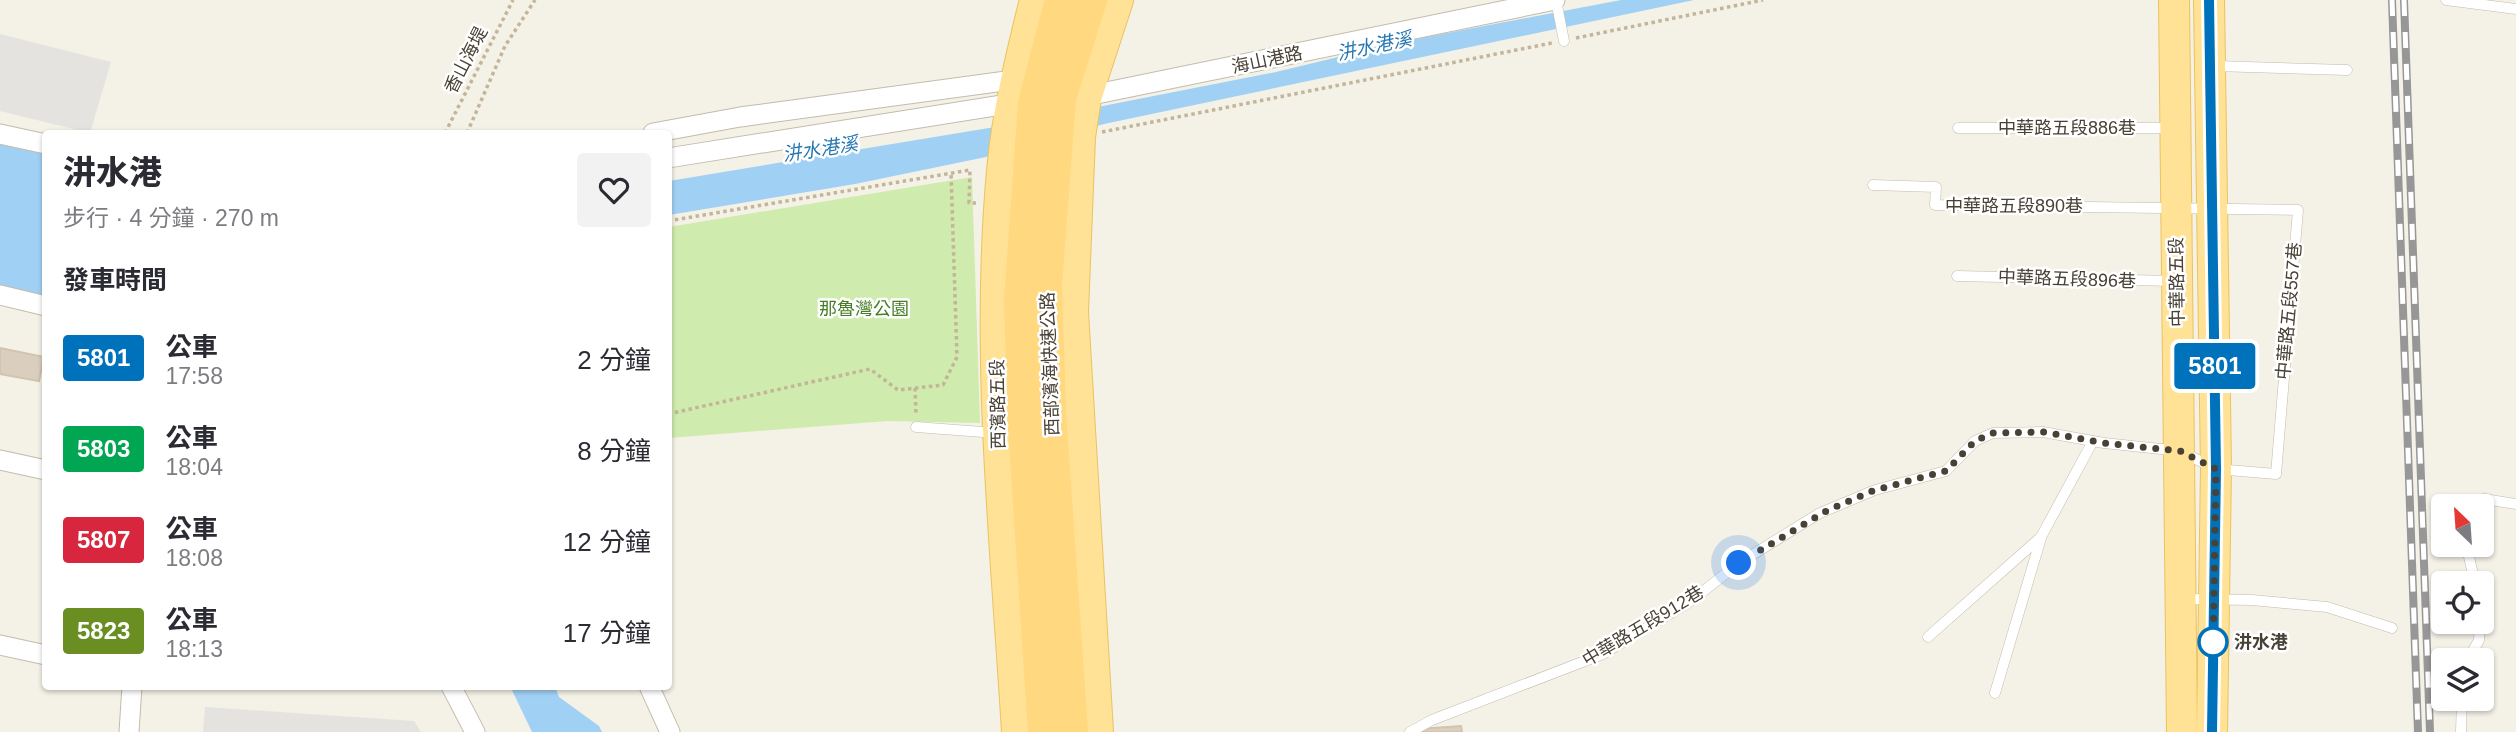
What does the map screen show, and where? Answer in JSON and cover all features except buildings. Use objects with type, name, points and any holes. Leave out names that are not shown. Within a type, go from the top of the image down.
[{"type":"highway","name":"西部濱海快速公路","points":[[1044,732],[1024,428],[1020,301],[1042,93],[1061,0]]},
{"type":"highway","name":"西部濱海快速公路","points":[[1072,732],[1050,412],[1042,93],[1091,0]]},
{"type":"main road","points":[[1035,0],[1042,93],[1080,137],[1073,312],[1098,732]]},
{"type":"main road","points":[[1042,93],[1118,0]]},
{"type":"main road","name":"中華路五段","points":[[2174,0],[2182,732]]},
{"type":"main road","name":"中華路五段","points":[[2209,0],[2216,469],[2212,732]]},
{"type":"main road","name":"西濱路五段","points":[[1017,732],[997,433],[996,281],[1002,170],[1042,93]]},
{"type":"street","name":"海山港路","points":[[672,157],[1555,0]]},
{"type":"street","name":"海山港路","points":[[670,130],[753,115],[1042,93]]},
{"type":"street","points":[[753,115],[754,143]]},
{"type":"street","points":[[0,134],[42,143]]},
{"type":"street","points":[[0,295],[42,305]]},
{"type":"street","points":[[0,460],[42,469]]},
{"type":"street","points":[[0,645],[42,654]]},
{"type":"street","points":[[130,732],[132,690]]},
{"type":"street","points":[[453,690],[475,732]]},
{"type":"street","points":[[651,690],[670,732]]},
{"type":"lane","points":[[1555,0],[1564,41]]},
{"type":"lane","points":[[2446,1],[2516,9]]},
{"type":"lane","points":[[2210,66],[2347,70]]},
{"type":"lane","name":"中華路五段886巷","points":[[1958,128],[2176,128]]},
{"type":"lane","name":"中華路五段890巷","points":[[1872,185],[1936,187],[1935,205],[2176,206]]},
{"type":"lane","name":"中華路五段557巷","points":[[2176,206],[2298,210],[2276,474],[2216,469]]},
{"type":"lane","name":"中華路五段896巷","points":[[1957,276],[2177,281]]},
{"type":"lane","points":[[916,428],[997,433]]},
{"type":"lane","name":"中華路五段912巷","points":[[1410,732],[1432,720],[1603,654],[1691,601],[1739,563],[1820,513],[1875,490],[1946,471],[1975,441],[1993,433],[2028,430],[2180,451],[2216,469]]},
{"type":"lane","points":[[1996,693],[2041,537],[2093,441]]},
{"type":"lane","points":[[2494,501],[2516,504]]},
{"type":"lane","points":[[1928,638],[2041,537]]},
{"type":"lane","points":[[2180,599],[2213,598],[2327,607],[2392,628]]},
{"type":"lane","points":[[2461,732],[2462,711]]},
{"type":"path","name":"香山海堤","points":[[447,130],[513,0]]},
{"type":"path","points":[[468,130],[505,46],[535,0]]},
{"type":"path","points":[[1080,137],[1763,0]]},
{"type":"path","points":[[672,220],[970,170],[970,203],[986,204]]},
{"type":"path","points":[[672,413],[870,369],[898,390],[943,385],[957,357],[951,173]]},
{"type":"path","points":[[915,388],[916,428]]},
{"type":"green space","name":"那魯灣公園","points":[[972,177],[980,423],[887,421],[672,438],[672,227]]},
{"type":"shaded area","points":[[0,34],[111,62],[91,130],[78,130],[0,111]]},
{"type":"shaded area","points":[[205,707],[414,721],[421,732],[203,732]]},
{"type":"water","points":[[1621,0],[1694,0],[1104,124],[986,157],[855,184],[672,214],[672,181],[995,127],[1276,72],[1400,42]]},
{"type":"water","points":[[0,134],[42,143],[42,305],[0,295]]},
{"type":"water","points":[[512,690],[556,690],[559,697],[599,726],[602,732],[532,732]]},
{"type":"railway","points":[[2392,0],[2418,732]]},
{"type":"railway","points":[[2404,0],[2430,732]]},
{"type":"bus line","name":"5801","points":[[2209,0],[2216,469],[2212,732]]},
{"type":"place","name":"汫水港","points":[[2213,642]]},
{"type":"route","points":[[1739,563],[1820,513],[1875,490],[1946,471],[1975,441],[1993,433],[2028,430],[2104,443],[2180,451],[2216,469],[2213,652],[2213,642]]},
{"type":"water label","name":"汫水港溪","points":[[1374,46]]},
{"type":"water label","name":"汫水港溪","points":[[820,149]]}]
